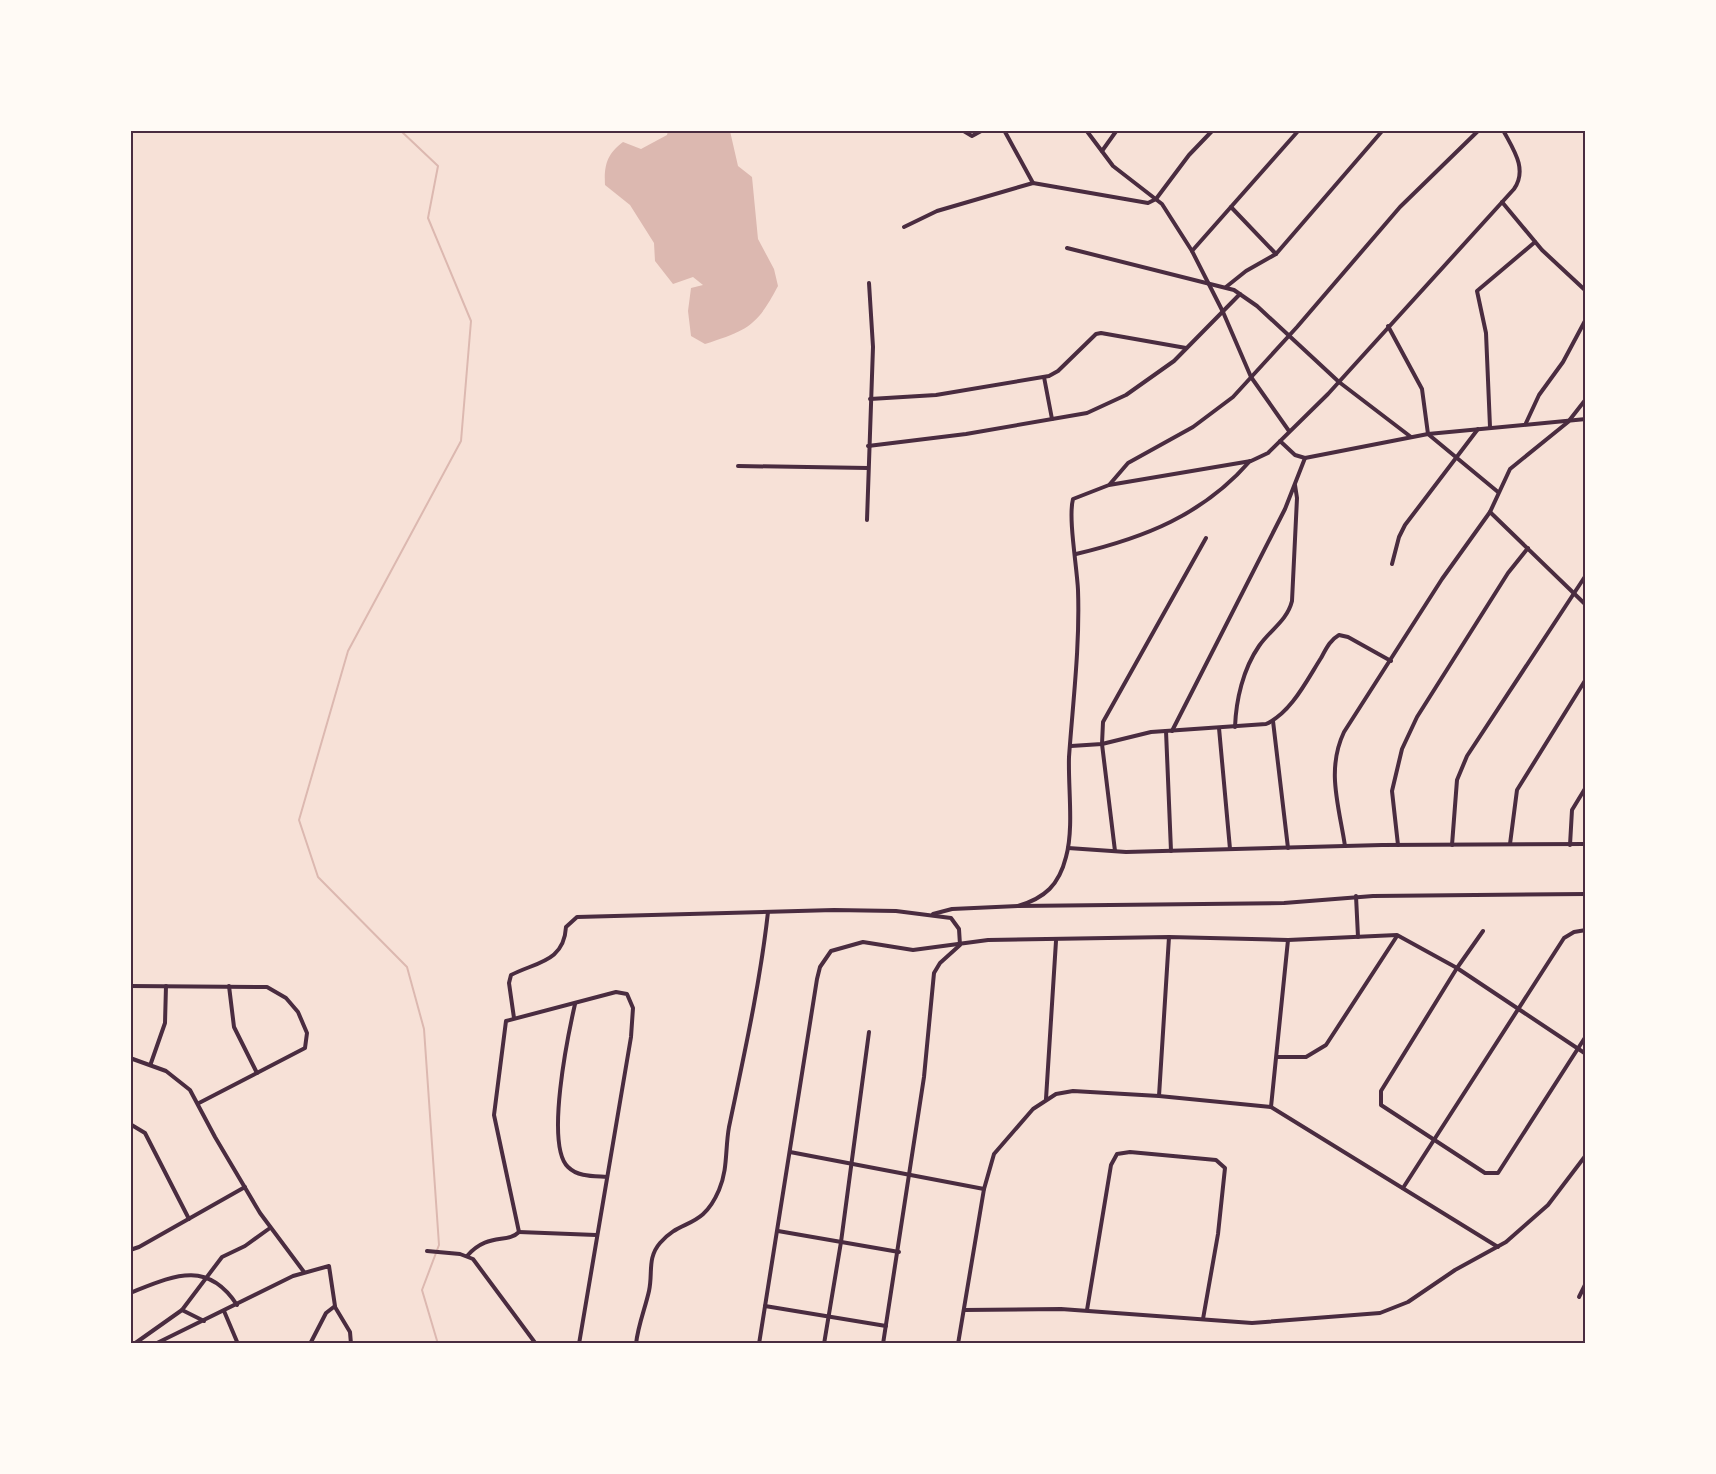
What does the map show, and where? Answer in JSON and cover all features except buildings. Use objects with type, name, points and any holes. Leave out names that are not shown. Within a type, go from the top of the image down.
[{"type":"street","points":[[962,130],[972,136],[982,130]]},
{"type":"street","points":[[1004,130],[1033,183]]},
{"type":"street","points":[[1086,130],[1125,178],[1156,199],[1167,210],[1192,251],[1205,281],[1223,312],[1251,377],[1289,431]]},
{"type":"street","points":[[1102,151],[1117,130]]},
{"type":"street","points":[[904,227],[937,211],[1033,183],[1148,203],[1156,199],[1189,155],[1213,130]]},
{"type":"street","points":[[1192,251],[1299,130]]},
{"type":"street","points":[[1226,287],[1246,271],[1276,254],[1383,130]]},
{"type":"street","points":[[1109,485],[1128,463],[1216,412],[1289,336],[1400,207],[1479,130]]},
{"type":"street","points":[[1018,906],[1034,901],[1050,889],[1062,869],[1068,848],[1078,606],[1076,554],[1070,509],[1073,499],[1109,485],[1251,461],[1262,457],[1338,381],[1516,185],[1520,167],[1517,155],[1503,130]]},
{"type":"street","points":[[1502,202],[1535,242],[1586,291]]},
{"type":"street","points":[[1231,207],[1276,254]]},
{"type":"street","points":[[1490,427],[1486,333],[1477,291],[1535,242]]},
{"type":"street","points":[[1067,248],[1205,281],[1240,294],[1257,306],[1338,381],[1411,437]]},
{"type":"street","points":[[867,520],[872,313],[869,283]]},
{"type":"street","points":[[868,446],[954,436],[1087,413],[1126,395],[1174,362],[1240,294]]},
{"type":"street","points":[[1526,423],[1539,395],[1563,362],[1586,319]]},
{"type":"street","points":[[1388,326],[1422,389],[1428,434],[1498,492]]},
{"type":"street","points":[[870,399],[936,395],[1044,377],[1058,372],[1096,334],[1101,333],[1187,348]]},
{"type":"street","points":[[1044,377],[1052,419]]},
{"type":"street","points":[[1345,846],[1333,772],[1335,751],[1352,719],[1442,579],[1490,512],[1515,462],[1568,422],[1586,399]]},
{"type":"street","points":[[1280,441],[1295,455],[1305,458],[1428,434],[1586,419]]},
{"type":"street","points":[[1392,564],[1399,537],[1405,525],[1478,428]]},
{"type":"street","points":[[1172,731],[1285,509],[1305,458]]},
{"type":"street","points":[[1076,554],[1121,544],[1164,526],[1229,486],[1251,461]]},
{"type":"street","points":[[738,466],[868,468]]},
{"type":"street","points":[[1235,727],[1242,682],[1250,661],[1260,645],[1289,612],[1292,601],[1297,498],[1295,484]]},
{"type":"street","points":[[1490,512],[1586,605]]},
{"type":"street","points":[[1115,851],[1102,744],[1103,722],[1206,538]]},
{"type":"street","points":[[1398,845],[1392,791],[1402,749],[1417,717],[1508,573],[1528,548]]},
{"type":"street","points":[[1452,845],[1457,780],[1467,756],[1586,575]]},
{"type":"street","points":[[1071,746],[1102,744],[1138,734],[1256,726],[1273,721],[1292,703],[1328,645],[1339,635],[1348,637],[1391,661]]},
{"type":"street","points":[[1510,844],[1517,790],[1586,679]]},
{"type":"street","points":[[1273,721],[1288,848]]},
{"type":"street","points":[[1219,728],[1230,849]]},
{"type":"street","points":[[1166,731],[1171,851]]},
{"type":"street","points":[[1570,845],[1572,810],[1586,787]]},
{"type":"street","points":[[1068,848],[1171,851],[1398,845],[1586,844]]},
{"type":"street","points":[[931,914],[952,909],[1018,906],[1284,903],[1356,896],[1586,894]]},
{"type":"street","points":[[1356,896],[1358,937]]},
{"type":"street","points":[[514,1018],[509,983],[511,975],[537,965],[558,951],[563,946],[566,927],[573,919],[844,910],[931,914],[951,918],[957,923],[960,945]]},
{"type":"street","points":[[636,1344],[638,1326],[650,1289],[654,1251],[668,1235],[706,1213],[719,1190],[726,1170],[727,1137],[761,972],[768,912]]},
{"type":"street","points":[[1403,1188],[1566,935],[1586,930]]},
{"type":"street","points":[[1483,931],[1457,968],[1379,1097],[1381,1105],[1485,1173],[1498,1173],[1586,1036]]},
{"type":"street","points":[[1278,1057],[1306,1057],[1326,1045],[1397,935]]},
{"type":"street","points":[[759,1344],[817,979],[825,958],[839,947],[863,942],[913,950],[988,940],[1056,941],[1066,938],[1169,937],[1288,940],[1397,935],[1457,968],[1586,1054]]},
{"type":"street","points":[[1159,1096],[1169,937]]},
{"type":"street","points":[[1271,1107],[1278,1057],[1288,940]]},
{"type":"street","points":[[1046,1099],[1056,941]]},
{"type":"street","points":[[883,1344],[899,1252],[924,1077],[934,973],[940,963],[960,945]]},
{"type":"street","points":[[130,986],[262,986],[279,994],[295,1007],[307,1033],[308,1044],[301,1051],[199,1103]]},
{"type":"street","points":[[151,1064],[165,1023],[166,986]]},
{"type":"street","points":[[229,986],[234,1027],[257,1073]]},
{"type":"street","points":[[519,1232],[494,1115],[504,1052],[505,1023],[508,1019],[623,992],[631,1000],[633,1008],[631,1037],[579,1344]]},
{"type":"street","points":[[575,1004],[567,1039],[559,1103],[559,1152],[565,1164],[574,1172],[607,1177]]},
{"type":"street","points":[[824,1344],[841,1242],[868,1032]]},
{"type":"street","points":[[130,1058],[151,1064],[180,1080],[199,1103],[211,1131],[270,1228],[304,1272]]},
{"type":"street","points":[[958,1344],[984,1189],[994,1154],[1002,1142],[1046,1099],[1073,1091],[1159,1096],[1271,1107],[1498,1247]]},
{"type":"street","points":[[130,1124],[144,1133],[189,1219]]},
{"type":"street","points":[[790,1152],[984,1189]]},
{"type":"street","points":[[1087,1310],[1111,1165],[1117,1154],[1130,1152],[1216,1160],[1225,1168],[1218,1234],[1203,1319]]},
{"type":"street","points":[[964,1310],[1087,1310],[1267,1323],[1380,1313],[1408,1302],[1455,1270],[1498,1247],[1548,1205],[1586,1155]]},
{"type":"street","points":[[130,1250],[245,1187]]},
{"type":"street","points":[[134,1344],[182,1310],[222,1257],[245,1246],[270,1228]]},
{"type":"street","points":[[778,1231],[899,1252]]},
{"type":"street","points":[[467,1256],[480,1243],[513,1236],[519,1232],[596,1235]]},
{"type":"street","points":[[428,1251],[467,1256],[483,1269],[536,1344]]},
{"type":"street","points":[[155,1344],[304,1272],[329,1266],[335,1306],[350,1332],[351,1344]]},
{"type":"street","points":[[130,1293],[169,1278],[207,1277],[224,1287],[237,1305]]},
{"type":"street","points":[[1579,1298],[1586,1282]]},
{"type":"street","points":[[310,1344],[326,1313],[335,1306]]},
{"type":"street","points":[[765,1306],[886,1326]]},
{"type":"street","points":[[182,1310],[204,1321]]},
{"type":"street","points":[[224,1311],[238,1344]]},
{"type":"shaded area","points":[[668,131],[730,131],[738,166],[752,177],[758,239],[774,269],[778,286],[764,310],[750,325],[732,335],[705,344],[691,336],[688,311],[691,288],[703,285],[693,277],[673,284],[655,261],[654,243],[630,205],[605,185],[608,160],[618,146],[623,142],[641,149],[667,135]]},
{"type":"waterway","points":[[400,130],[438,166],[428,218],[471,321],[461,441],[348,651],[299,820],[318,877],[407,967],[424,1029],[439,1245],[422,1290],[438,1344]]}]
